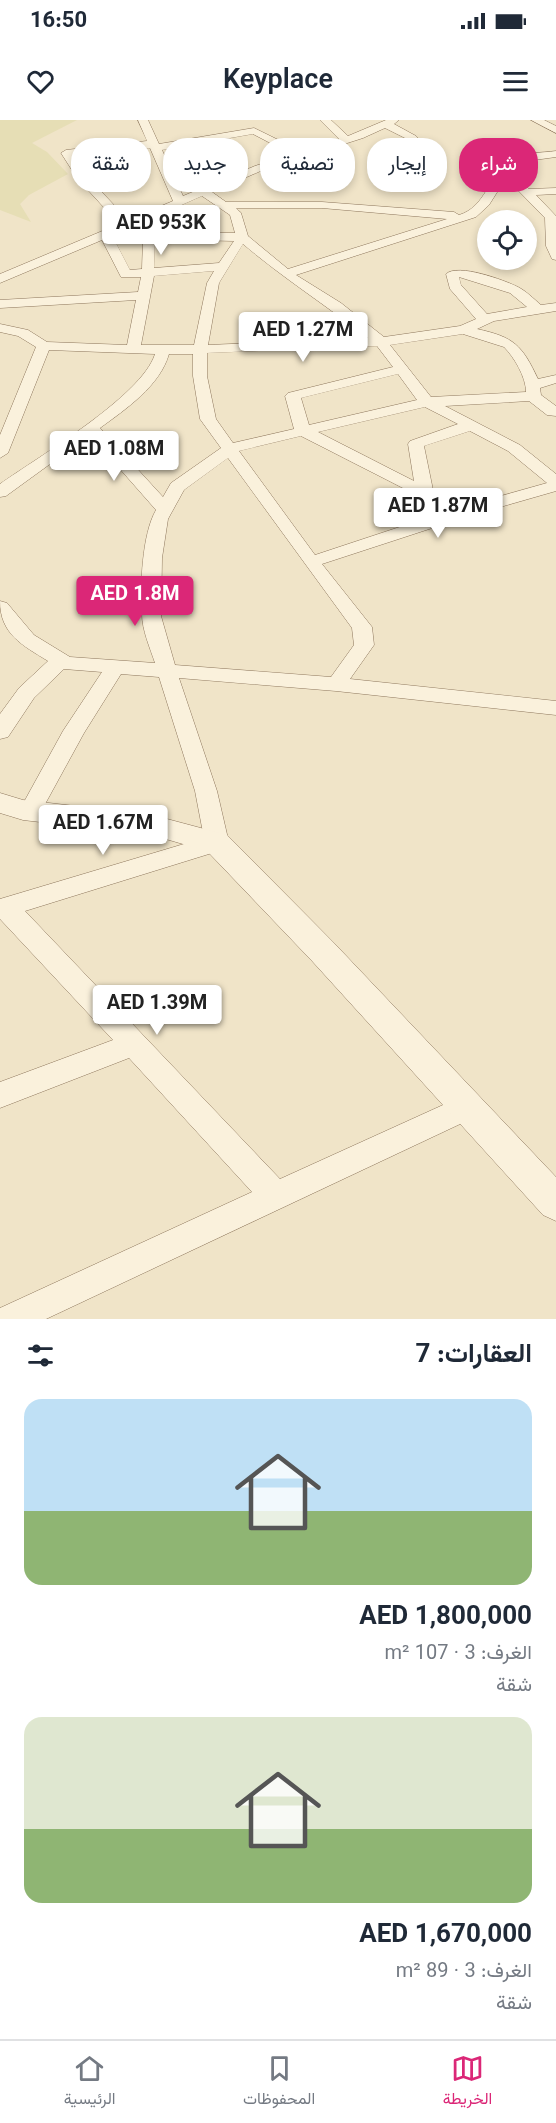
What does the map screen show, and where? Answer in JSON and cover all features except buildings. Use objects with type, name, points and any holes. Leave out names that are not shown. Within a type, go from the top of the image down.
[{"type":"street","points":[[143,120],[180,203]]},
{"type":"street","points":[[325,120],[344,138]]},
{"type":"street","points":[[536,120],[556,130]]},
{"type":"street","points":[[351,138],[391,122],[410,132],[414,138]]},
{"type":"street","points":[[127,226],[81,176],[66,153],[154,145],[254,131],[268,138]]},
{"type":"street","points":[[538,157],[556,154]]},
{"type":"street","points":[[0,279],[260,170]]},
{"type":"street","points":[[538,192],[556,191]]},
{"type":"street","points":[[286,274],[463,217],[484,206],[493,192]]},
{"type":"street","points":[[526,192],[553,218],[552,246],[556,256]]},
{"type":"street","points":[[204,193],[235,213],[242,237],[286,274],[336,306],[381,342],[427,402],[549,469],[556,484],[311,562]]},
{"type":"street","points":[[224,205],[263,203],[322,205],[463,217]]},
{"type":"street","points":[[106,235],[242,237]]},
{"type":"street","points":[[106,235],[126,274],[223,267]]},
{"type":"street","points":[[133,349],[145,296],[149,236]]},
{"type":"street","points":[[242,237],[213,283],[200,350],[200,376],[208,419],[232,448],[311,562],[362,627],[364,645],[336,684]]},
{"type":"street","points":[[485,320],[455,286],[452,274],[464,273],[514,290],[538,310]]},
{"type":"street","points":[[0,328],[13,329],[38,325],[145,296]]},
{"type":"street","points":[[0,304],[38,325],[133,349],[163,350],[381,342],[463,330],[485,320],[556,307]]},
{"type":"street","points":[[0,453],[33,377],[38,325]]},
{"type":"street","points":[[463,330],[503,339],[516,348],[533,391],[555,413]]},
{"type":"street","points":[[0,492],[91,427],[146,382],[158,367],[163,350]]},
{"type":"street","points":[[402,369],[293,396],[303,432],[463,512]]},
{"type":"street","points":[[217,843],[206,791],[151,616],[153,558],[159,519],[177,487],[232,448],[427,402],[533,391],[556,380]]},
{"type":"street","points":[[425,493],[416,444],[471,425]]},
{"type":"street","points":[[91,427],[145,490],[165,509]]},
{"type":"street","points":[[0,464],[43,461]]},
{"type":"street","points":[[0,607],[27,639],[65,663],[166,669],[336,684],[556,708]]},
{"type":"street","points":[[0,732],[12,709],[33,684],[61,661]]},
{"type":"street","points":[[30,811],[74,731],[116,666]]},
{"type":"street","points":[[0,803],[30,811],[152,825],[217,843],[323,952],[465,1108],[556,1203]]},
{"type":"street","points":[[217,843],[3,908],[276,1196]]},
{"type":"street","points":[[0,1095],[134,1044]]},
{"type":"street","points":[[11,1319],[465,1108]]},
{"type":"shaded area","points":[[0,120],[77,120],[32,143],[47,152],[68,174],[29,195],[20,204],[31,222],[0,210]]}]
